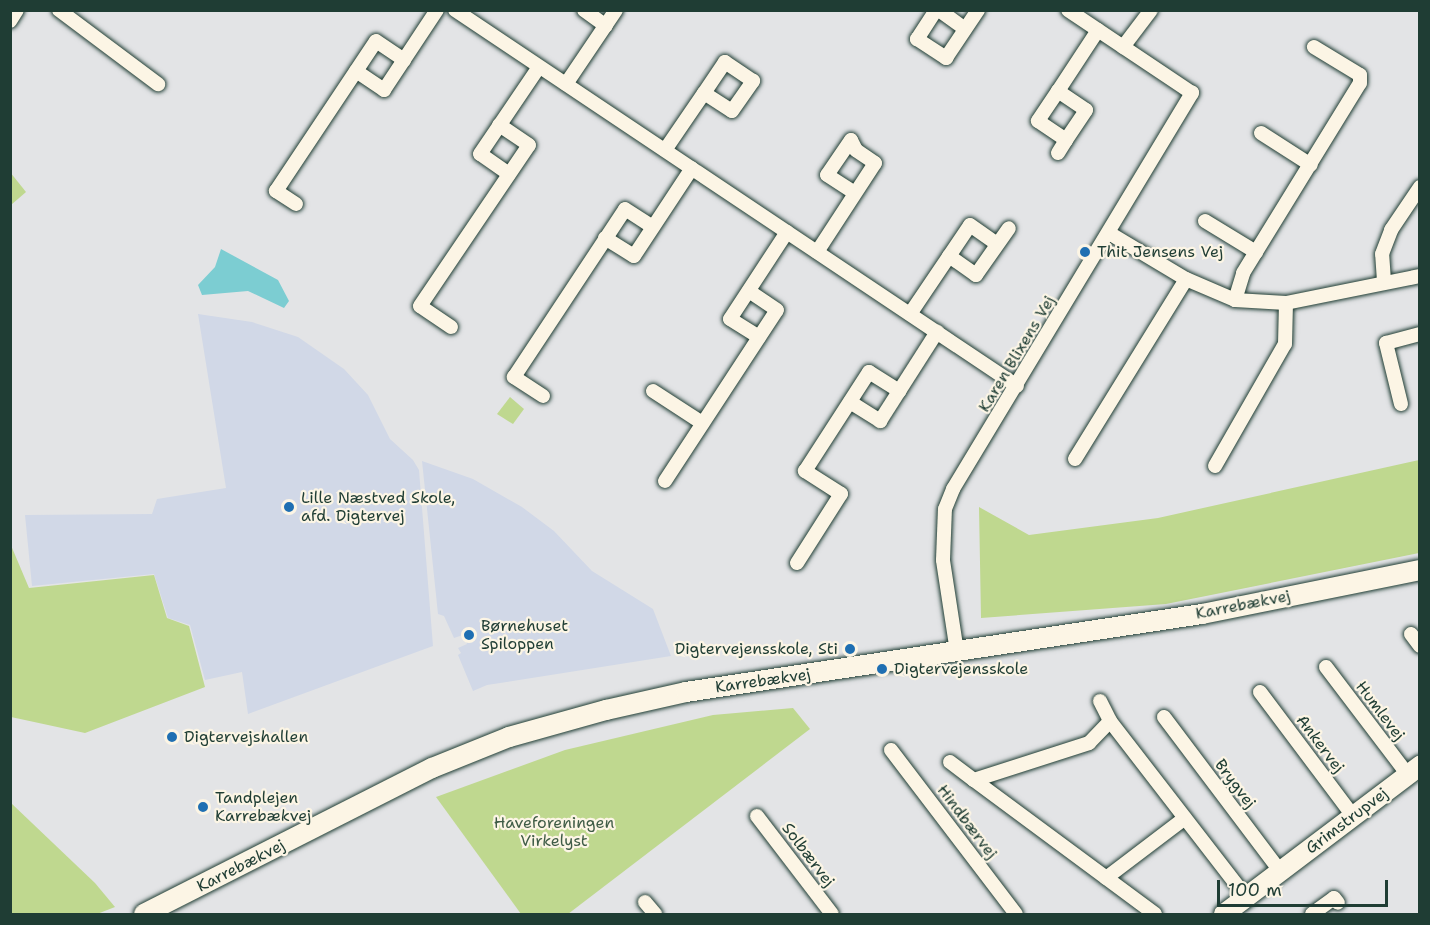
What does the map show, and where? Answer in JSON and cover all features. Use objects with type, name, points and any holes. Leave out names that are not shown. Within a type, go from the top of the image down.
[{"type":"street","points":[[10,21],[17,10]]},
{"type":"street","points":[[59,10],[158,84]]},
{"type":"street","points":[[356,71],[384,90],[436,10]]},
{"type":"street","points":[[455,10],[1017,386]]},
{"type":"street","points":[[584,10],[606,26]]},
{"type":"street","points":[[566,84],[616,10]]},
{"type":"street","points":[[965,29],[938,10],[917,39],[945,58],[965,29],[978,10]]},
{"type":"street","points":[[1068,10],[1123,47],[1151,10]]},
{"type":"street","points":[[1066,140],[1038,121],[1098,30]]},
{"type":"street","points":[[296,204],[276,191],[376,41],[404,60]]},
{"type":"street","name":"Karen Blixens Vej","points":[[957,652],[943,560],[945,509],[953,489],[1192,93],[1123,47]]},
{"type":"street","points":[[1235,300],[1243,273],[1360,83],[1360,75],[1314,47]]},
{"type":"street","points":[[509,174],[480,154],[539,67]]},
{"type":"street","points":[[1058,91],[1086,110],[1058,153]]},
{"type":"street","points":[[665,150],[704,93]]},
{"type":"street","points":[[451,327],[420,306],[529,145],[499,125]]},
{"type":"street","points":[[1261,133],[1311,165]]},
{"type":"street","points":[[605,238],[634,256],[692,168]]},
{"type":"street","points":[[1384,281],[1383,254],[1391,230],[1419,186]]},
{"type":"street","points":[[817,252],[855,193]]},
{"type":"street","points":[[543,396],[514,377],[625,208],[653,227]]},
{"type":"street","points":[[1205,221],[1256,252]]},
{"type":"street","points":[[910,314],[970,225],[997,244]]},
{"type":"street","points":[[949,256],[976,275],[1009,228]]},
{"type":"street","points":[[759,337],[730,319],[787,232]]},
{"type":"street","points":[[1109,233],[1186,279],[1235,300],[1286,303],[1384,281],[1419,276]]},
{"type":"street","points":[[1075,459],[1186,279]]},
{"type":"street","points":[[664,481],[777,310],[748,291]]},
{"type":"street","points":[[1215,466],[1285,344],[1286,303]]},
{"type":"street","points":[[850,402],[880,421],[937,332]]},
{"type":"street","points":[[1401,404],[1386,343],[1419,334]]},
{"type":"street","points":[[797,563],[841,494],[805,471],[869,372],[899,391]]},
{"type":"street","points":[[653,391],[702,423]]},
{"type":"street","name":"Karrebækvej","points":[[144,915],[432,768],[509,737],[606,710],[686,692],[1202,614],[1419,570]]},
{"type":"street","points":[[1411,634],[1419,646]]},
{"type":"street","name":"Humlevej","points":[[1326,667],[1414,771]]},
{"type":"street","name":"Ankervej","points":[[1260,692],[1353,816]]},
{"type":"street","points":[[1100,701],[1110,721],[1246,897]]},
{"type":"street","name":"Brygvej","points":[[1164,717],[1280,871]]},
{"type":"street","points":[[974,780],[1089,743],[1110,721]]},
{"type":"street","name":"Hindbærvej","points":[[891,750],[1016,915]]},
{"type":"street","points":[[950,762],[1155,915]]},
{"type":"street","name":"Grimstrupvej","points":[[1224,915],[1414,771]]},
{"type":"street","name":"Solbærvej","points":[[757,816],[832,915]]},
{"type":"street","points":[[1106,878],[1185,818]]},
{"type":"street","points":[[1312,915],[1334,897],[1338,903]]},
{"type":"street","points":[[645,902],[655,915]]},
{"type":"shaded area","name":"Lille Næstved Skole, afd. Digtervej","points":[[198,314],[252,322],[298,337],[344,369],[368,395],[390,439],[413,460],[419,470],[433,646],[248,714],[242,672],[205,680],[190,625],[168,618],[154,574],[32,586],[25,515],[152,514],[157,499],[226,488]]},
{"type":"shaded area","points":[[422,461],[473,479],[522,507],[554,531],[592,571],[653,609],[671,656],[487,685],[473,691],[458,655],[461,653],[458,648],[467,644],[463,635],[454,638],[444,616],[438,614]]},
{"type":"green space","points":[[10,172],[26,192],[11,205],[10,205]]},
{"type":"green space","points":[[510,397],[524,409],[513,424],[497,414]]},
{"type":"green space","points":[[1419,460],[1419,553],[1166,604],[981,618],[979,507],[1029,535],[1158,518]]},
{"type":"green space","points":[[10,543],[29,588],[154,575],[167,618],[189,626],[205,687],[85,733],[11,717]]},
{"type":"green space","name":"Haveforeningen Virkelyst","points":[[793,708],[810,729],[568,914],[521,914],[436,797],[565,750],[713,715]]},
{"type":"green space","points":[[11,803],[95,883],[115,907],[97,914],[11,914]]},
{"type":"water","points":[[221,249],[278,280],[289,301],[284,308],[248,291],[202,295],[198,285],[215,267]]},
{"type":"place","name":"Thit Jensens Vej","points":[[1085,252]]},
{"type":"place","name":"Lille Næstved Skole, afd. Digtervej","points":[[289,507]]},
{"type":"place","name":"Børnehuset Spiloppen","points":[[469,635]]},
{"type":"place","name":"Digtervejensskole, Sti","points":[[850,649]]},
{"type":"place","name":"Digtervejensskole","points":[[882,669]]},
{"type":"place","name":"Digtervejshallen","points":[[172,737]]},
{"type":"place","name":"Tandplejen Karrebækvej","points":[[203,807]]}]
